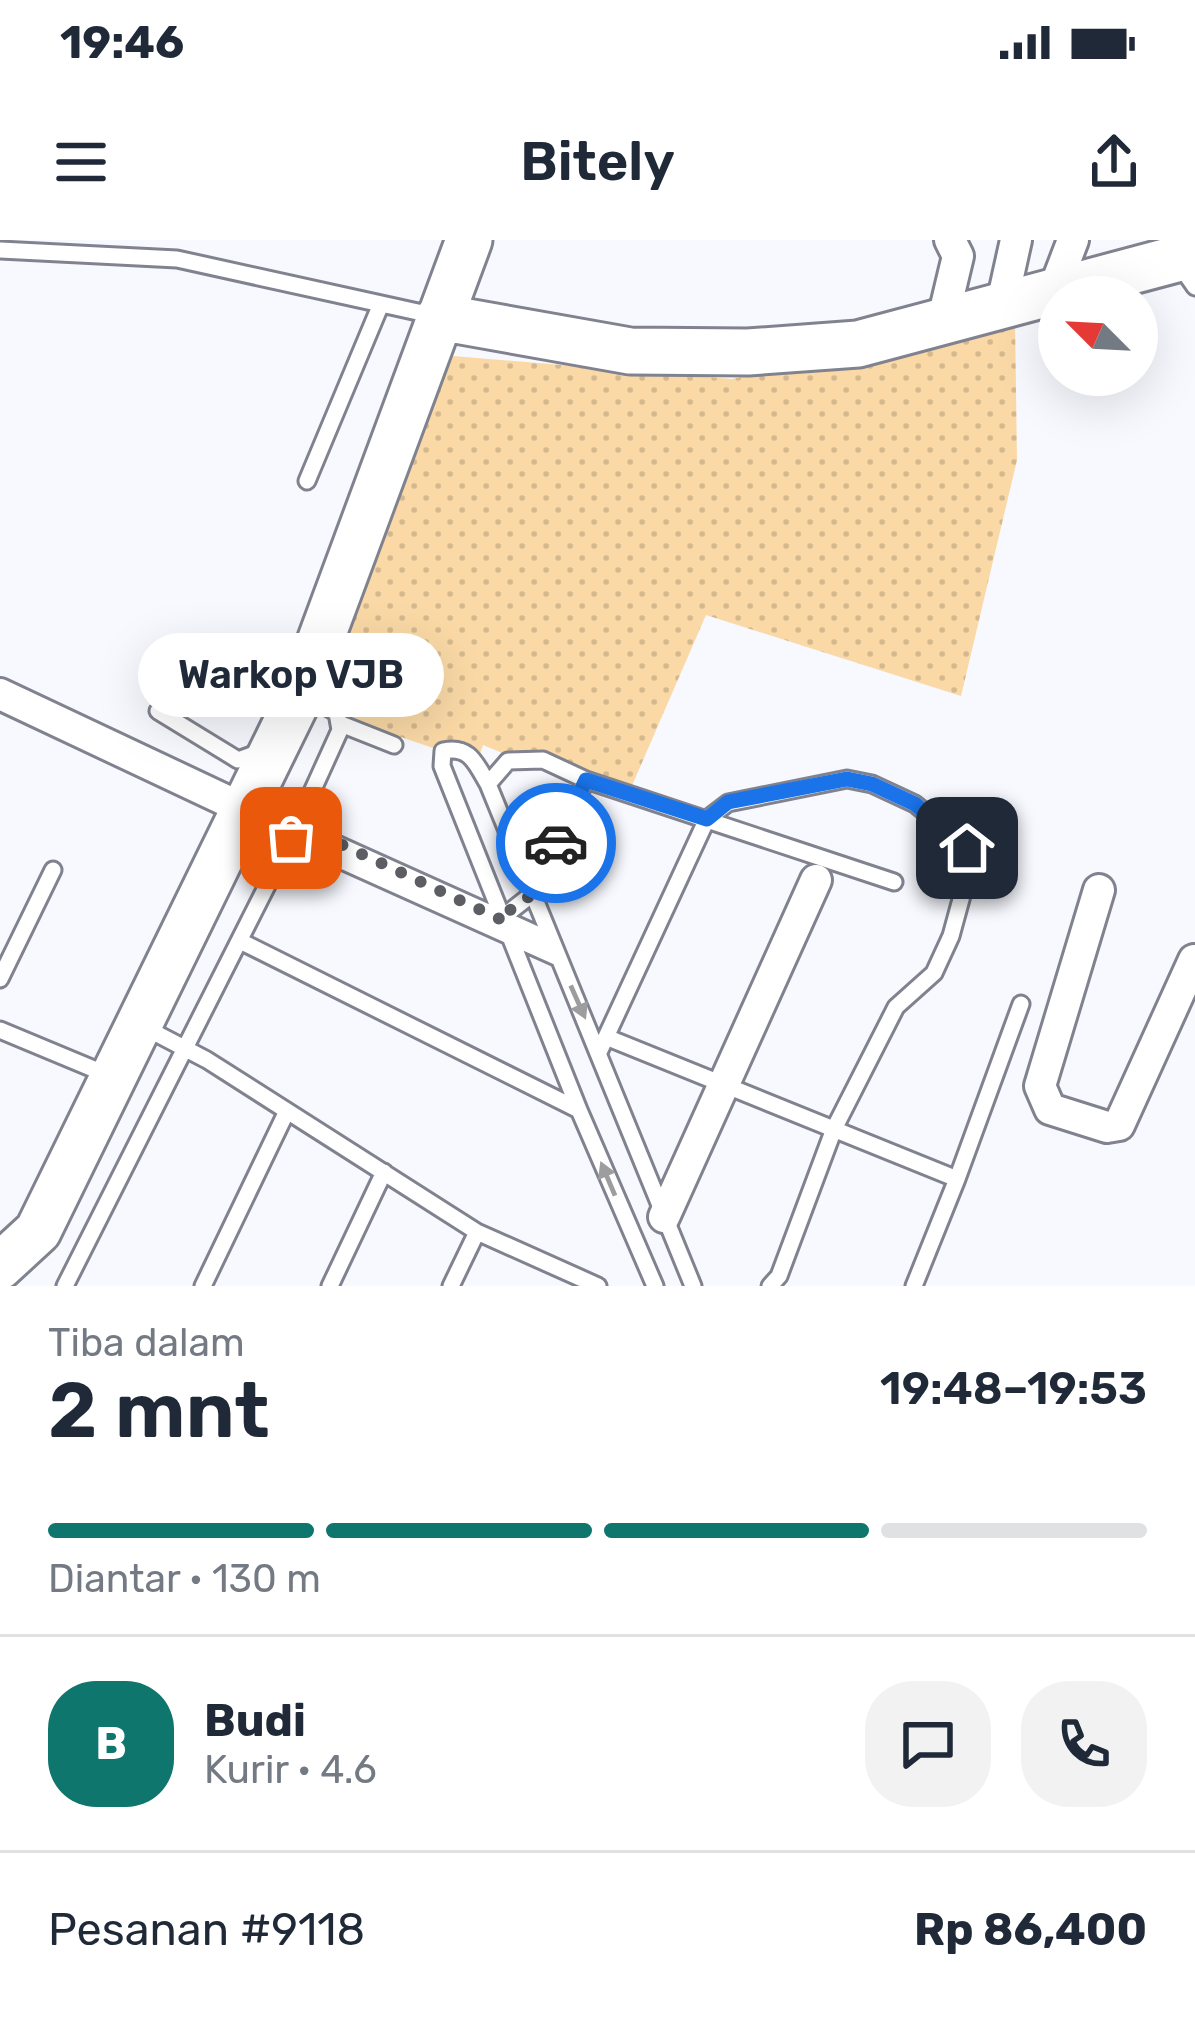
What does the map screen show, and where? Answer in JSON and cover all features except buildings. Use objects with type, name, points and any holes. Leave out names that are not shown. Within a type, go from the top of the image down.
[{"type":"main road","points":[[3,1272],[38,1231],[140,1024],[256,814],[271,753],[301,693],[469,240]]},
{"type":"main road","points":[[1144,276],[1192,266]]},
{"type":"main road","points":[[439,317],[630,351],[748,352],[858,344],[1038,298]]},
{"type":"street","points":[[942,322],[958,256],[950,240]]},
{"type":"street","points":[[1000,308],[1016,240]]},
{"type":"street","points":[[1059,276],[1073,240]]},
{"type":"street","points":[[0,694],[256,814]]},
{"type":"street","points":[[664,1217],[816,880]]},
{"type":"street","points":[[1099,890],[1040,1086],[1050,1109],[1107,1127],[1119,1126],[1194,958]]},
{"type":"street","points":[[1194,958],[1195,999]]},
{"type":"lane","points":[[0,250],[176,259],[439,317]]},
{"type":"lane","points":[[307,481],[381,304]]},
{"type":"lane","points":[[65,1286],[240,941],[341,724],[326,704],[301,693]]},
{"type":"lane","points":[[158,711],[238,760],[258,749],[271,753]]},
{"type":"lane","points":[[341,724],[394,745]]},
{"type":"lane","points":[[655,1286],[579,1110],[442,766],[443,752],[456,748],[471,754],[488,784],[550,940],[603,1044],[693,1286]]},
{"type":"lane","points":[[488,784],[508,761],[543,760],[586,780],[894,882]]},
{"type":"lane","points":[[603,1044],[707,819],[728,802],[847,779],[872,784],[915,804],[967,848],[963,897],[934,973],[896,1006],[834,1129],[779,1276],[770,1286]]},
{"type":"lane","points":[[503,919],[531,895],[586,780]]},
{"type":"lane","points":[[256,814],[550,940]]},
{"type":"lane","points":[[294,831],[558,958]]},
{"type":"lane","points":[[0,979],[53,870]]},
{"type":"lane","points":[[240,941],[579,1110]]},
{"type":"lane","points":[[914,1286],[1021,1004]]},
{"type":"lane","points":[[140,1024],[186,1048],[477,1232],[598,1286]]},
{"type":"lane","points":[[0,1030],[113,1078]]},
{"type":"lane","points":[[603,1044],[957,1180]]},
{"type":"lane","points":[[203,1286],[287,1111]]},
{"type":"lane","points":[[330,1286],[384,1172]]},
{"type":"lane","points":[[38,1231],[80,1251]]},
{"type":"lane","points":[[451,1286],[477,1232]]},
{"type":"shaded area","points":[[1015,322],[1017,460],[961,696],[706,615],[624,804],[483,745],[477,763],[313,707],[453,356],[732,379]]},
{"type":"way so far","points":[[291,838],[298,824],[504,921],[502,916],[531,895],[556,843]]},
{"type":"place","name":"Warkop VJB","points":[[291,838]]},
{"type":"route","points":[[556,843],[586,780],[707,819],[728,802],[847,779],[872,784],[915,804],[967,848]]}]
